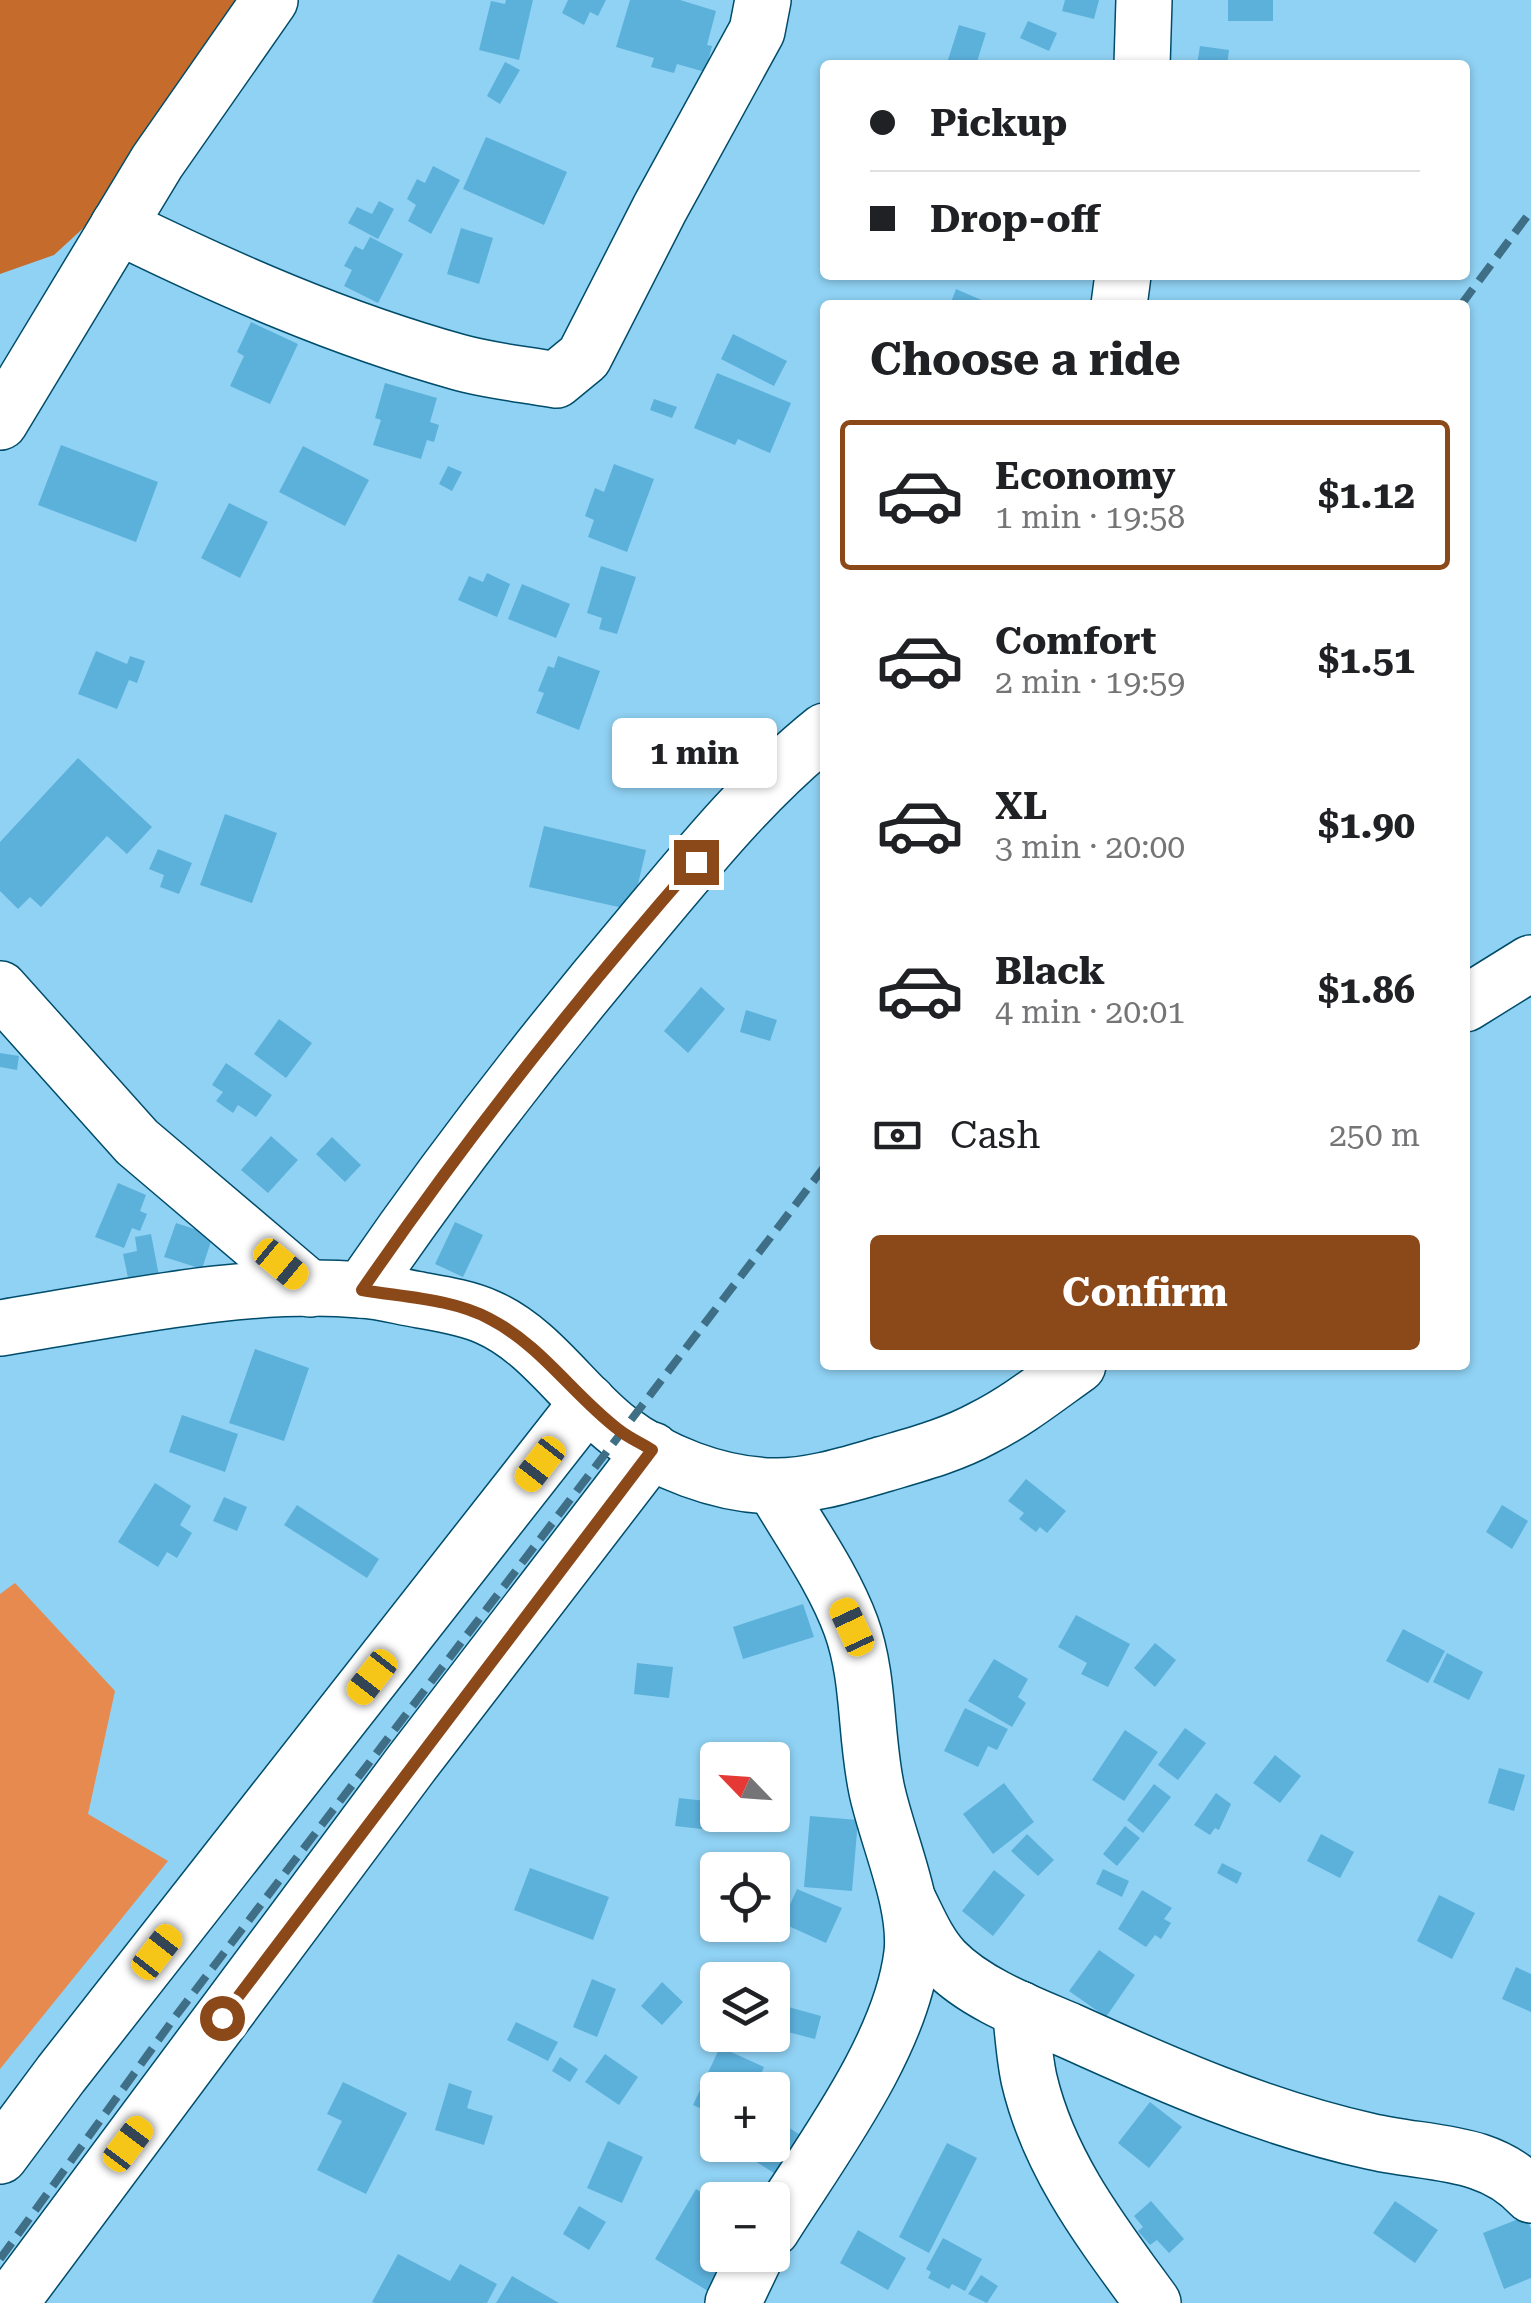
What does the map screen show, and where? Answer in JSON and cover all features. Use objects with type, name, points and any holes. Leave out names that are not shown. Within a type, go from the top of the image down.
[{"type":"street","points":[[0,422],[191,110],[270,0]]},
{"type":"street","points":[[118,226],[232,282],[362,330],[461,362],[556,380],[584,357],[757,31],[763,0]]},
{"type":"street","points":[[1142,60],[1144,0]]},
{"type":"street","points":[[336,1289],[436,1181],[550,1033],[740,811],[820,736]]},
{"type":"street","points":[[1470,1001],[1531,963]]},
{"type":"street","points":[[0,990],[137,1142],[336,1289]]},
{"type":"street","points":[[0,1328],[200,1296],[336,1289],[440,1304],[486,1316],[515,1334],[620,1431],[652,1450],[692,1470],[732,1482],[774,1486],[815,1481],[939,1448],[983,1428],[1071,1370]]},
{"type":"street","points":[[0,2156],[588,1402]]},
{"type":"street","points":[[10,2303],[411,1764],[652,1450]]},
{"type":"street","points":[[774,1486],[852,1627],[876,1789],[909,1902],[925,1936],[944,1961],[969,1981],[1020,2009],[1285,2119],[1372,2142],[1491,2164],[1514,2176],[1531,2195]]},
{"type":"street","points":[[790,2201],[860,2090],[882,2046],[901,1997],[912,1952],[909,1902]]},
{"type":"street","points":[[1020,2009],[1029,2078],[1044,2128],[1066,2178],[1154,2303]]},
{"type":"street","points":[[732,2303],[748,2272]]},
{"type":"shaded area","points":[[0,0],[256,0],[139,177],[54,255],[0,274]]},
{"type":"shaded area","points":[[15,1583],[115,1691],[88,1814],[168,1861],[0,2069],[0,1594]]},
{"type":"building","points":[[506,0],[533,0],[519,60],[479,50],[491,1],[505,4]]},
{"type":"building","points":[[568,0],[606,0],[598,16],[590,12],[584,25],[562,13]]},
{"type":"building","points":[[630,0],[680,0],[716,11],[705,72],[677,64],[674,73],[651,67],[654,58],[616,47]]},
{"type":"building","points":[[1065,0],[1099,0],[1094,19],[1062,11]]},
{"type":"building","points":[[1228,0],[1273,0],[1273,21],[1228,21]]},
{"type":"building","points":[[1028,21],[1057,33],[1049,51],[1020,38]]},
{"type":"building","points":[[959,25],[986,33],[978,60],[948,60]]},
{"type":"building","points":[[1200,46],[1229,50],[1228,60],[1198,60]]},
{"type":"building","points":[[505,62],[520,70],[500,104],[487,96]]},
{"type":"building","points":[[486,137],[567,172],[544,225],[463,189]]},
{"type":"building","points":[[433,166],[460,180],[431,234],[408,221],[416,205],[407,199],[417,179],[425,183]]},
{"type":"building","points":[[379,201],[394,209],[378,239],[348,223],[357,207],[372,214]]},
{"type":"building","points":[[461,228],[493,238],[479,284],[447,274]]},
{"type":"building","points":[[370,237],[403,254],[378,303],[344,286],[352,270],[344,266],[355,246],[363,250]]},
{"type":"building","points":[[956,289],[981,300],[952,300]]},
{"type":"building","points":[[251,322],[298,344],[270,404],[230,386],[244,356],[237,352]]},
{"type":"building","points":[[733,334],[787,361],[774,386],[721,359]]},
{"type":"building","points":[[717,373],[791,403],[770,453],[738,439],[735,445],[694,428]]},
{"type":"building","points":[[385,383],[437,398],[430,422],[439,425],[434,442],[427,440],[421,459],[373,445],[381,420],[375,418]]},
{"type":"building","points":[[654,399],[677,407],[672,418],[650,410]]},
{"type":"building","points":[[61,445],[158,482],[136,542],[38,505]]},
{"type":"building","points":[[303,446],[369,480],[345,526],[279,492]]},
{"type":"building","points":[[614,464],[654,479],[627,552],[588,537],[594,520],[585,516],[595,488],[604,492]]},
{"type":"building","points":[[448,466],[462,472],[452,491],[439,484]]},
{"type":"building","points":[[229,503],[268,522],[240,578],[201,558]]},
{"type":"building","points":[[601,566],[636,577],[617,634],[599,629],[602,618],[587,613]]},
{"type":"building","points":[[487,573],[510,584],[497,617],[458,600],[469,576],[483,582]]},
{"type":"building","points":[[522,584],[570,604],[556,638],[508,619]]},
{"type":"building","points":[[96,651],[127,664],[130,656],[145,661],[137,683],[129,680],[117,709],[78,694]]},
{"type":"building","points":[[558,656],[600,671],[579,730],[536,713],[544,693],[538,691],[548,666],[554,668]]},
{"type":"building","points":[[78,758],[152,827],[127,854],[107,836],[41,907],[30,897],[18,909],[0,891],[0,842]]},
{"type":"building","points":[[225,814],[277,833],[252,903],[200,885]]},
{"type":"building","points":[[544,826],[646,850],[632,910],[529,887]]},
{"type":"building","points":[[158,849],[192,863],[179,894],[160,887],[164,875],[149,869]]},
{"type":"building","points":[[701,987],[725,1009],[688,1053],[664,1031]]},
{"type":"building","points":[[746,1010],[777,1020],[770,1041],[740,1032]]},
{"type":"building","points":[[279,1019],[312,1043],[286,1078],[254,1054]]},
{"type":"building","points":[[0,1053],[19,1056],[17,1070],[0,1067]]},
{"type":"building","points":[[226,1063],[272,1095],[256,1117],[238,1105],[233,1113],[216,1101],[223,1092],[212,1085]]},
{"type":"building","points":[[271,1136],[298,1160],[268,1193],[241,1170]]},
{"type":"building","points":[[332,1137],[361,1165],[345,1182],[316,1154]]},
{"type":"building","points":[[118,1183],[146,1195],[140,1211],[147,1214],[140,1231],[132,1228],[124,1248],[95,1237]]},
{"type":"building","points":[[455,1222],[483,1235],[463,1277],[435,1264]]},
{"type":"building","points":[[176,1223],[213,1235],[202,1269],[164,1257]]},
{"type":"building","points":[[151,1234],[160,1281],[137,1285],[135,1277],[128,1278],[123,1254],[137,1251],[135,1237]]},
{"type":"building","points":[[255,1349],[309,1368],[284,1441],[229,1423]]},
{"type":"building","points":[[182,1415],[238,1434],[225,1472],[169,1452]]},
{"type":"building","points":[[1026,1479],[1066,1511],[1047,1533],[1040,1527],[1036,1532],[1019,1519],[1024,1513],[1008,1501]]},
{"type":"building","points":[[155,1483],[191,1506],[180,1525],[192,1533],[177,1558],[167,1552],[158,1567],[118,1542]]},
{"type":"building","points":[[224,1497],[247,1507],[237,1531],[213,1521]]},
{"type":"building","points":[[297,1505],[379,1559],[367,1578],[284,1525]]},
{"type":"building","points":[[1502,1505],[1528,1521],[1512,1549],[1486,1532]]},
{"type":"building","points":[[803,1604],[814,1637],[743,1659],[733,1627]]},
{"type":"building","points":[[1076,1615],[1130,1644],[1108,1687],[1081,1674],[1087,1663],[1058,1647]]},
{"type":"building","points":[[1403,1629],[1445,1651],[1428,1683],[1386,1661]]},
{"type":"building","points":[[1155,1643],[1176,1660],[1155,1687],[1134,1668]]},
{"type":"building","points":[[1447,1653],[1483,1672],[1469,1700],[1433,1682]]},
{"type":"building","points":[[994,1659],[1028,1679],[1018,1697],[1026,1703],[1012,1727],[968,1701]]},
{"type":"building","points":[[637,1663],[673,1667],[669,1698],[634,1694]]},
{"type":"building","points":[[965,1708],[1008,1729],[997,1750],[988,1746],[978,1767],[944,1751]]},
{"type":"building","points":[[1185,1728],[1206,1743],[1178,1780],[1158,1765]]},
{"type":"building","points":[[1125,1730],[1158,1752],[1124,1801],[1092,1780]]},
{"type":"building","points":[[1275,1755],[1301,1776],[1280,1803],[1253,1783]]},
{"type":"building","points":[[1499,1768],[1525,1775],[1514,1811],[1488,1803]]},
{"type":"building","points":[[1004,1783],[1034,1822],[993,1854],[963,1814]]},
{"type":"building","points":[[1154,1784],[1171,1797],[1143,1833],[1127,1820]]},
{"type":"building","points":[[1216,1793],[1231,1804],[1219,1830],[1215,1828],[1210,1835],[1194,1825]]},
{"type":"building","points":[[679,1798],[700,1800],[700,1829],[675,1826]]},
{"type":"building","points":[[810,1816],[858,1820],[852,1891],[804,1887]]},
{"type":"building","points":[[1125,1826],[1140,1838],[1117,1866],[1103,1854]]},
{"type":"building","points":[[1027,1834],[1054,1860],[1038,1876],[1011,1851]]},
{"type":"building","points":[[1321,1834],[1354,1852],[1340,1878],[1307,1861]]},
{"type":"building","points":[[1222,1863],[1242,1873],[1237,1884],[1217,1873]]},
{"type":"building","points":[[530,1868],[609,1897],[593,1940],[514,1910]]},
{"type":"building","points":[[1103,1869],[1129,1881],[1122,1897],[1096,1884]]},
{"type":"building","points":[[994,1870],[1025,1895],[993,1936],[962,1911]]},
{"type":"building","points":[[797,1889],[842,1908],[826,1943],[790,1927],[790,1905]]},
{"type":"building","points":[[1142,1890],[1172,1908],[1164,1919],[1171,1923],[1161,1939],[1155,1935],[1146,1947],[1118,1929]]},
{"type":"building","points":[[1439,1895],[1475,1913],[1452,1959],[1417,1941]]},
{"type":"building","points":[[1099,1950],[1135,1975],[1106,2017],[1069,1991]]},
{"type":"building","points":[[1516,1967],[1531,1974],[1531,2012],[1502,1999]]},
{"type":"building","points":[[592,1979],[616,1989],[597,2037],[573,2027]]},
{"type":"building","points":[[662,1982],[683,2002],[662,2025],[641,2006]]},
{"type":"building","points":[[790,2007],[821,2016],[815,2039],[790,2033]]},
{"type":"building","points":[[516,2022],[558,2042],[548,2061],[507,2040]]},
{"type":"building","points":[[718,2052],[731,2052],[764,2067],[762,2072],[708,2072]]},
{"type":"building","points":[[605,2054],[638,2077],[619,2105],[585,2082]]},
{"type":"building","points":[[560,2057],[578,2069],[570,2082],[552,2071]]},
{"type":"building","points":[[343,2082],[407,2113],[366,2194],[317,2170],[342,2121],[327,2114]]},
{"type":"building","points":[[449,2083],[472,2091],[467,2108],[493,2116],[484,2145],[435,2130]]},
{"type":"building","points":[[700,2090],[700,2108],[693,2105]]},
{"type":"building","points":[[1150,2102],[1182,2127],[1149,2168],[1118,2143]]},
{"type":"building","points":[[790,2128],[802,2136],[790,2155]]},
{"type":"building","points":[[608,2141],[643,2157],[622,2203],[587,2188]]},
{"type":"building","points":[[947,2143],[977,2158],[929,2253],[899,2237]]},
{"type":"building","points":[[757,2162],[785,2162],[777,2175]]},
{"type":"building","points":[[696,2189],[700,2191],[700,2272],[719,2272],[708,2291],[655,2259]]},
{"type":"building","points":[[1151,2201],[1184,2239],[1169,2253],[1157,2240],[1150,2245],[1138,2231],[1143,2227],[1134,2216]]},
{"type":"building","points":[[1395,2201],[1438,2230],[1415,2263],[1373,2233]]},
{"type":"building","points":[[579,2206],[606,2222],[589,2250],[563,2234]]},
{"type":"building","points":[[1526,2216],[1531,2229],[1531,2278],[1504,2289],[1483,2233]]},
{"type":"building","points":[[858,2230],[906,2258],[888,2290],[840,2263]]},
{"type":"building","points":[[943,2238],[982,2259],[965,2291],[952,2284],[949,2289],[928,2278],[931,2272],[926,2269]]},
{"type":"building","points":[[398,2254],[450,2281],[460,2264],[497,2284],[487,2303],[372,2302]]},
{"type":"building","points":[[981,2275],[998,2286],[987,2303],[968,2294]]},
{"type":"building","points":[[512,2276],[559,2303],[496,2303]]},
{"type":"railway","points":[[1465,300],[1531,211]]},
{"type":"railway","points":[[0,2259],[175,2017],[820,1173]]},
{"type":"route","points":[[222,2018],[652,1450],[620,1431],[546,1360],[486,1316],[362,1290],[436,1181],[550,1033],[696,862]]}]
